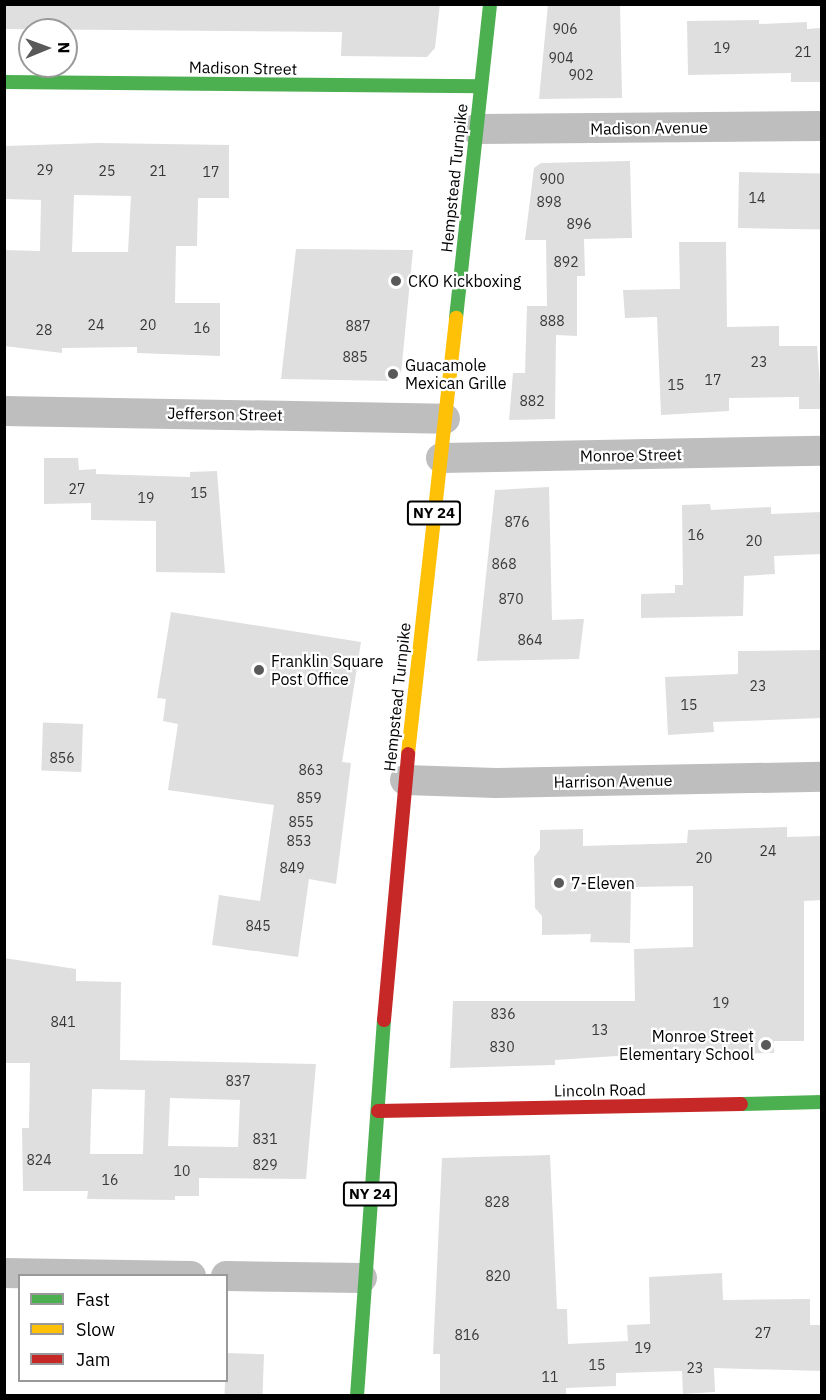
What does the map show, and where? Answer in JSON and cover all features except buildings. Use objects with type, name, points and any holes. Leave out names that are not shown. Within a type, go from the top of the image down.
[{"type":"main road","name":"Hempstead Turnpike","points":[[357,1395],[362,1278],[405,780],[490,4]]},
{"type":"main road","name":"Madison Street","points":[[4,82],[481,86]]},
{"type":"main road","name":"Lincoln Road","points":[[378,1111],[822,1102]]},
{"type":"street","name":"Madison Avenue","points":[[476,129],[822,126]]},
{"type":"street","name":"Jefferson Street","points":[[4,411],[445,419]]},
{"type":"street","name":"Monroe Street","points":[[441,458],[822,451]]},
{"type":"street","name":"Harrison Avenue","points":[[405,780],[496,783],[822,777]]},
{"type":"street","points":[[4,1273],[98,1274]]},
{"type":"street","points":[[228,1276],[362,1278]]},
{"type":"traffic: fast","points":[[456,318],[490,4]]},
{"type":"traffic: fast","points":[[4,82],[481,86]]},
{"type":"traffic: fast","points":[[357,1396],[384,1020]]},
{"type":"traffic: fast","points":[[741,1104],[822,1102]]},
{"type":"traffic: slow","points":[[408,754],[456,318]]},
{"type":"traffic: jam","points":[[384,1020],[408,754]]},
{"type":"traffic: jam","points":[[378,1111],[741,1104]]},
{"type":"place","name":"CKO Kickboxing","points":[[396,281]]},
{"type":"place","name":"Guacamole Mexican Grille","points":[[393,374]]},
{"type":"place","name":"Franklin Square Post Office","points":[[259,670]]},
{"type":"place","name":"7-Eleven","points":[[559,883]]},
{"type":"place","name":"Monroe Street Elementary School","points":[[766,1045]]}]
